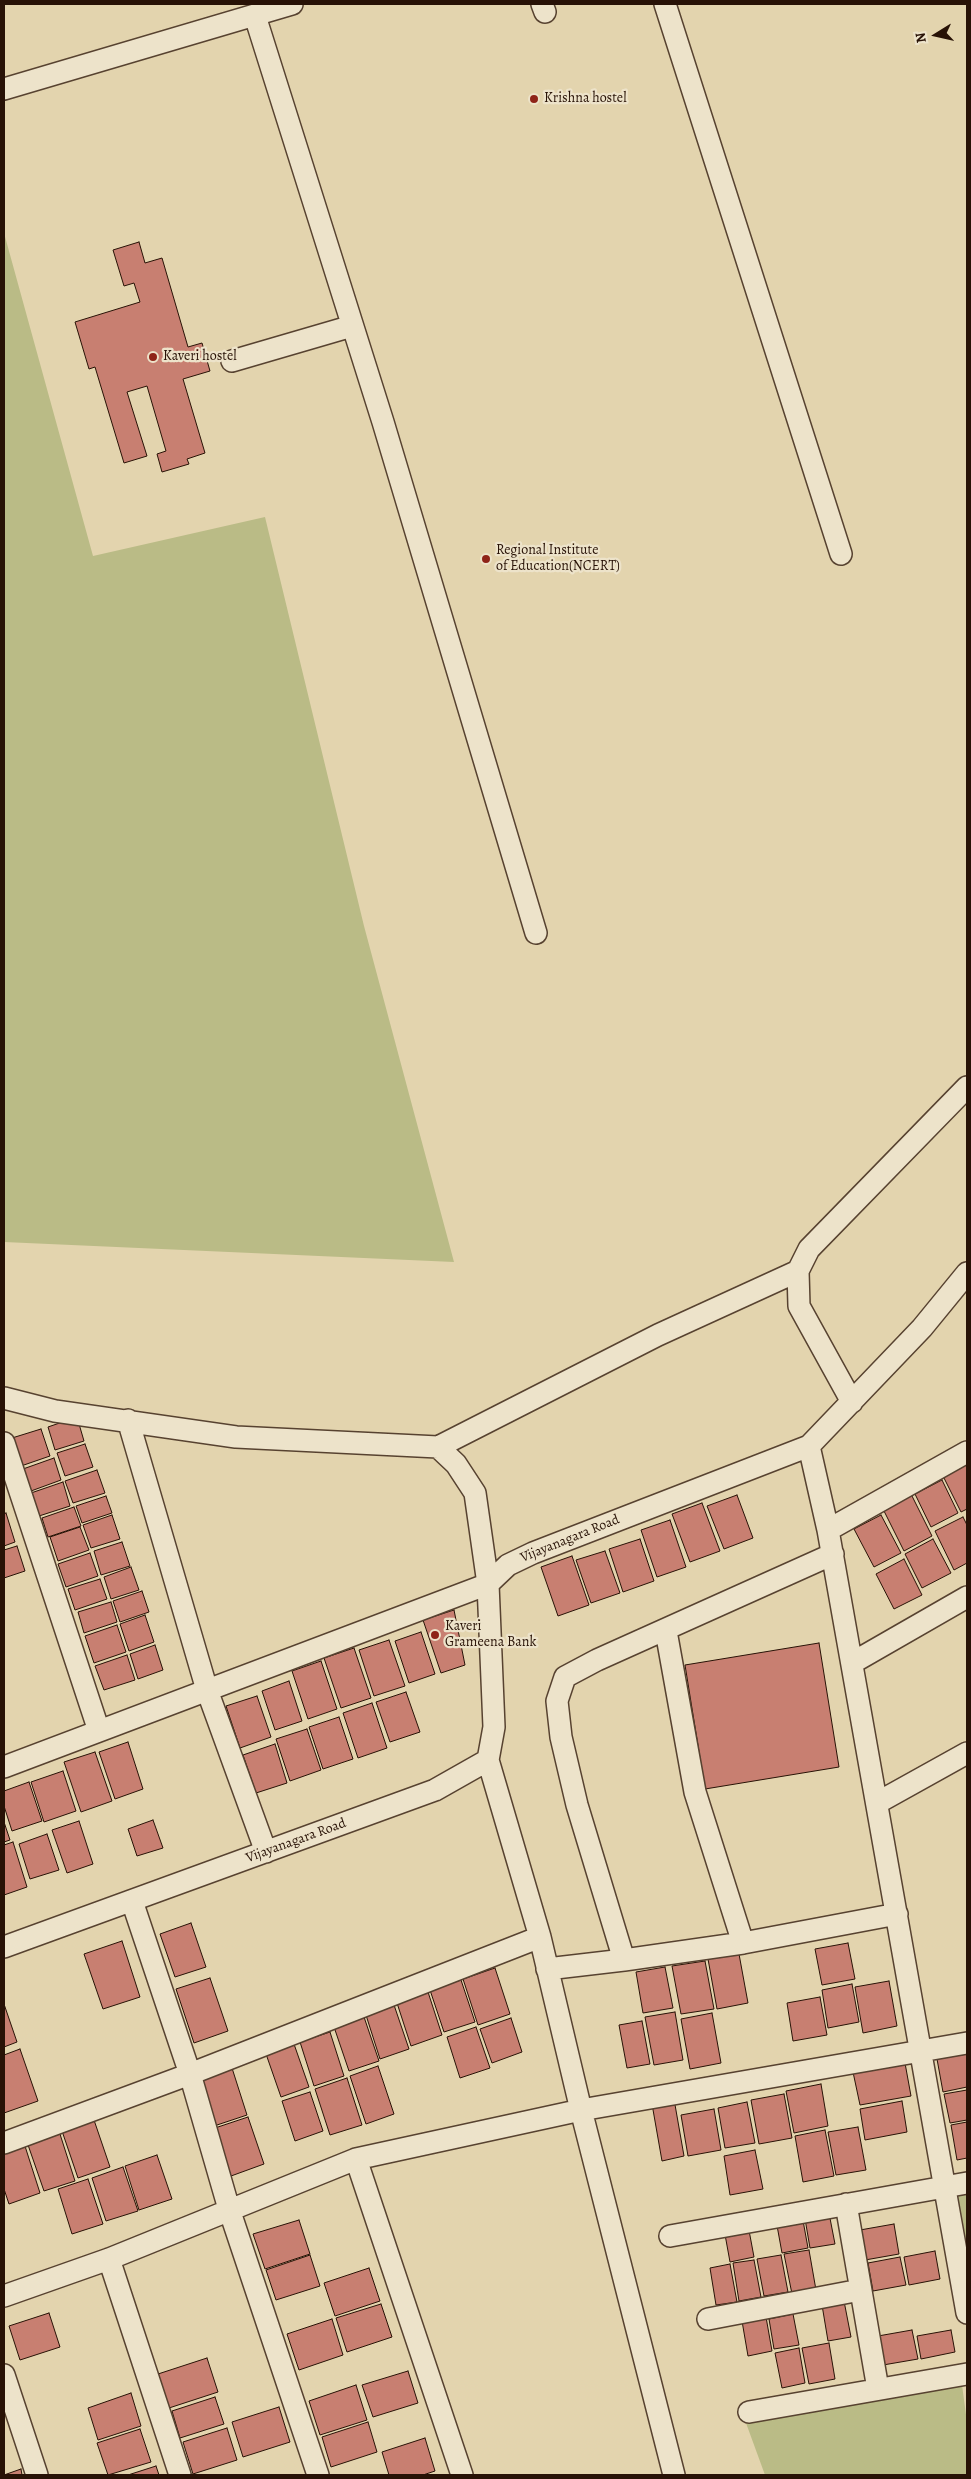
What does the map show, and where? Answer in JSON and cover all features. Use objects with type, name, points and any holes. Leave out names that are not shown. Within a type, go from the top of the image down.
[{"type":"street","points":[[4,89],[292,4]]},
{"type":"street","points":[[665,4],[842,554]]},
{"type":"street","points":[[255,16],[383,422],[536,933]]},
{"type":"street","points":[[232,361],[352,326]]},
{"type":"street","points":[[852,1402],[799,1306],[798,1271],[809,1249],[967,1087]]},
{"type":"street","points":[[4,1398],[55,1410],[236,1437],[438,1447],[658,1335],[798,1271]]},
{"type":"street","name":"Vijayanagara Road","points":[[488,1584],[508,1565],[533,1553],[809,1446],[922,1328],[967,1273]]},
{"type":"street","points":[[128,1420],[207,1690],[266,1852]]},
{"type":"street","points":[[4,1443],[99,1731]]},
{"type":"street","points":[[809,1446],[833,1554],[967,2313]]},
{"type":"street","points":[[438,1447],[456,1464],[475,1492],[488,1584],[494,1727],[488,1760],[540,1937],[581,2110],[674,2475]]},
{"type":"street","points":[[828,1530],[967,1452]]},
{"type":"street","points":[[624,1960],[577,1805],[561,1737],[557,1701],[565,1677],[596,1660],[666,1631],[833,1554]]},
{"type":"street","points":[[5,1763],[99,1731],[488,1584]]},
{"type":"street","points":[[852,1663],[967,1597]]},
{"type":"street","points":[[666,1631],[695,1792],[743,1943]]},
{"type":"street","points":[[877,1803],[967,1752]]},
{"type":"street","name":"Vijayanagara Road","points":[[4,1947],[435,1790],[488,1760]]},
{"type":"street","points":[[132,1901],[190,2074],[230,2209],[318,2475]]},
{"type":"street","points":[[547,1969],[743,1943],[896,1914]]},
{"type":"street","points":[[4,2143],[190,2074],[540,1937]]},
{"type":"street","points":[[4,2296],[109,2259],[356,2158],[581,2110],[967,2043]]},
{"type":"street","points":[[356,2158],[462,2475]]},
{"type":"street","points":[[670,2236],[967,2183]]},
{"type":"street","points":[[846,2204],[878,2389]]},
{"type":"street","points":[[109,2259],[180,2475]]},
{"type":"street","points":[[708,2319],[860,2290]]},
{"type":"street","points":[[749,2412],[967,2374]]},
{"type":"street","points":[[4,2375],[37,2475]]},
{"type":"green space","points":[[4,233],[93,556],[265,517],[364,926],[454,1262],[4,1242]]},
{"type":"green space","points":[[967,2183],[967,2313],[947,2199],[958,2197],[956,2185]]},
{"type":"green space","points":[[962,2385],[967,2422],[967,2475],[765,2475],[746,2423]]},
{"type":"building","points":[[139,242],[145,263],[162,258],[188,347],[202,343],[210,371],[183,379],[205,453],[187,459],[189,464],[162,472],[157,454],[166,451],[147,386],[127,392],[147,456],[124,463],[95,367],[89,369],[75,322],[140,302],[134,283],[124,286],[113,250]]},
{"type":"building","points":[[77,1417],[84,1441],[55,1450],[48,1427]]},
{"type":"building","points":[[41,1429],[50,1456],[21,1466],[12,1438]]},
{"type":"building","points":[[85,1444],[93,1467],[65,1476],[57,1453]]},
{"type":"building","points":[[54,1458],[61,1480],[31,1491],[23,1469]]},
{"type":"building","points":[[967,1458],[967,1509],[961,1512],[941,1472]]},
{"type":"building","points":[[97,1470],[105,1493],[73,1503],[65,1481]]},
{"type":"building","points":[[942,1480],[958,1513],[931,1527],[915,1494]]},
{"type":"building","points":[[63,1482],[70,1506],[39,1516],[31,1493]]},
{"type":"building","points":[[911,1494],[932,1536],[904,1551],[883,1509]]},
{"type":"building","points":[[737,1495],[753,1538],[724,1549],[707,1506]]},
{"type":"building","points":[[106,1496],[112,1513],[82,1523],[76,1506]]},
{"type":"building","points":[[702,1503],[720,1551],[690,1562],[672,1514]]},
{"type":"building","points":[[74,1507],[81,1526],[48,1537],[42,1518]]},
{"type":"building","points":[[6,1513],[15,1542],[4,1546],[4,1514]]},
{"type":"building","points":[[112,1515],[120,1539],[91,1548],[83,1525]]},
{"type":"building","points":[[881,1515],[901,1553],[874,1567],[854,1529]]},
{"type":"building","points":[[963,1517],[967,1525],[967,1563],[954,1570],[935,1531]]},
{"type":"building","points":[[670,1520],[686,1567],[657,1577],[641,1530]]},
{"type":"building","points":[[80,1527],[89,1550],[58,1561],[50,1537]]},
{"type":"building","points":[[640,1539],[654,1581],[623,1592],[609,1549]]},
{"type":"building","points":[[933,1539],[951,1573],[922,1588],[905,1554]]},
{"type":"building","points":[[122,1542],[130,1566],[101,1575],[94,1551]]},
{"type":"building","points":[[17,1546],[25,1571],[4,1578],[4,1550]]},
{"type":"building","points":[[605,1551],[620,1593],[591,1603],[576,1560]]},
{"type":"building","points":[[90,1553],[98,1576],[66,1587],[58,1564]]},
{"type":"building","points":[[572,1556],[589,1605],[558,1616],[541,1567]]},
{"type":"building","points":[[904,1559],[922,1595],[894,1609],[876,1574]]},
{"type":"building","points":[[131,1567],[139,1590],[111,1599],[104,1577]]},
{"type":"building","points":[[100,1579],[107,1599],[75,1610],[68,1589]]},
{"type":"building","points":[[142,1591],[149,1612],[120,1622],[113,1601]]},
{"type":"building","points":[[111,1602],[117,1622],[84,1633],[78,1612]]},
{"type":"building","points":[[454,1610],[465,1665],[441,1673],[423,1620]]},
{"type":"building","points":[[145,1615],[154,1642],[129,1651],[120,1624]]},
{"type":"building","points":[[117,1625],[126,1652],[94,1663],[85,1636]]},
{"type":"building","points":[[421,1632],[435,1674],[409,1683],[395,1641]]},
{"type":"building","points":[[389,1640],[405,1686],[374,1696],[359,1650]]},
{"type":"building","points":[[819,1643],[839,1767],[705,1789],[685,1665]]},
{"type":"building","points":[[155,1645],[163,1670],[138,1679],[130,1654]]},
{"type":"building","points":[[354,1648],[371,1698],[341,1708],[324,1658]]},
{"type":"building","points":[[127,1655],[135,1680],[104,1690],[95,1666]]},
{"type":"building","points":[[321,1661],[337,1709],[308,1719],[292,1671]]},
{"type":"building","points":[[289,1681],[302,1721],[275,1730],[262,1691]]},
{"type":"building","points":[[406,1692],[420,1732],[390,1742],[376,1702]]},
{"type":"building","points":[[257,1696],[271,1737],[240,1748],[226,1706]]},
{"type":"building","points":[[372,1703],[387,1748],[358,1758],[343,1713]]},
{"type":"building","points":[[339,1717],[353,1759],[323,1769],[309,1727]]},
{"type":"building","points":[[307,1729],[321,1770],[290,1781],[276,1739]]},
{"type":"building","points":[[128,1742],[143,1789],[115,1799],[99,1752]]},
{"type":"building","points":[[275,1744],[287,1783],[256,1793],[243,1755]]},
{"type":"building","points":[[95,1752],[112,1801],[81,1812],[64,1762]]},
{"type":"building","points":[[63,1771],[76,1811],[44,1822],[31,1782]]},
{"type":"building","points":[[29,1782],[42,1821],[12,1831],[4,1806],[4,1791]]},
{"type":"building","points":[[153,1820],[163,1848],[137,1856],[128,1829]]},
{"type":"building","points":[[79,1821],[93,1864],[67,1873],[52,1830]]},
{"type":"building","points":[[4,1822],[10,1840],[4,1842]]},
{"type":"building","points":[[47,1834],[59,1870],[30,1879],[19,1844]]},
{"type":"building","points":[[13,1842],[27,1887],[4,1895],[4,1845]]},
{"type":"building","points":[[191,1923],[206,1967],[175,1977],[160,1934]]},
{"type":"building","points":[[122,1941],[140,1997],[103,2009],[84,1954]]},
{"type":"building","points":[[848,1943],[855,1979],[822,1985],[815,1949]]},
{"type":"building","points":[[739,1954],[748,2003],[717,2009],[708,1959]]},
{"type":"building","points":[[705,1961],[714,2009],[681,2014],[672,1966]]},
{"type":"building","points":[[665,1967],[673,2008],[643,2013],[636,1972]]},
{"type":"building","points":[[495,1968],[510,2014],[478,2025],[463,1979]]},
{"type":"building","points":[[210,1978],[228,2031],[194,2043],[176,1989]]},
{"type":"building","points":[[461,1980],[475,2022],[444,2032],[430,1990]]},
{"type":"building","points":[[889,1981],[897,2026],[863,2033],[855,1987]]},
{"type":"building","points":[[852,1984],[859,2022],[828,2028],[822,1990]]},
{"type":"building","points":[[428,1992],[442,2035],[411,2046],[397,2003]]},
{"type":"building","points":[[820,1997],[827,2035],[793,2041],[787,2003]]},
{"type":"building","points":[[393,2002],[409,2049],[380,2059],[365,2012]]},
{"type":"building","points":[[4,2004],[17,2042],[4,2047]]},
{"type":"building","points":[[675,2012],[683,2060],[654,2065],[645,2017]]},
{"type":"building","points":[[712,2013],[721,2063],[690,2069],[681,2019]]},
{"type":"building","points":[[363,2014],[379,2061],[349,2071],[333,2024]]},
{"type":"building","points":[[511,2018],[522,2052],[492,2063],[480,2029]]},
{"type":"building","points":[[642,2021],[650,2064],[627,2068],[619,2025]]},
{"type":"building","points":[[476,2027],[490,2068],[460,2078],[447,2037]]},
{"type":"building","points":[[330,2032],[344,2076],[314,2086],[300,2042]]},
{"type":"building","points":[[294,2044],[309,2087],[281,2097],[266,2054]]},
{"type":"building","points":[[20,2049],[38,2101],[4,2113],[4,2055]]},
{"type":"building","points":[[967,2054],[967,2087],[943,2092],[937,2059]]},
{"type":"building","points":[[905,2063],[911,2096],[860,2105],[853,2072]]},
{"type":"building","points":[[378,2066],[394,2114],[366,2124],[350,2076]]},
{"type":"building","points":[[232,2068],[247,2115],[214,2126],[198,2080]]},
{"type":"building","points":[[347,2078],[362,2125],[330,2135],[315,2089]]},
{"type":"building","points":[[821,2084],[828,2126],[794,2133],[786,2091]]},
{"type":"building","points":[[967,2090],[967,2120],[950,2123],[944,2094]]},
{"type":"building","points":[[310,2092],[323,2131],[295,2141],[282,2101]]},
{"type":"building","points":[[784,2094],[792,2138],[759,2144],[751,2100]]},
{"type":"building","points":[[674,2099],[684,2156],[662,2161],[652,2104]]},
{"type":"building","points":[[902,2101],[907,2132],[865,2140],[860,2109]]},
{"type":"building","points":[[747,2102],[755,2143],[725,2148],[718,2108]]},
{"type":"building","points":[[714,2109],[721,2150],[688,2156],[681,2115]]},
{"type":"building","points":[[248,2117],[264,2164],[231,2176],[215,2128]]},
{"type":"building","points":[[94,2120],[110,2167],[78,2178],[62,2131]]},
{"type":"building","points":[[967,2122],[967,2158],[957,2160],[951,2125]]},
{"type":"building","points":[[858,2127],[866,2170],[836,2175],[828,2132]]},
{"type":"building","points":[[825,2130],[834,2176],[803,2182],[795,2136]]},
{"type":"building","points":[[59,2131],[75,2181],[44,2191],[27,2142]]},
{"type":"building","points":[[24,2143],[40,2193],[9,2204],[4,2189],[4,2150]]},
{"type":"building","points":[[755,2150],[763,2189],[730,2195],[724,2156]]},
{"type":"building","points":[[157,2155],[172,2199],[139,2210],[125,2166]]},
{"type":"building","points":[[123,2167],[138,2211],[106,2221],[92,2178]]},
{"type":"building","points":[[88,2179],[103,2224],[72,2234],[58,2189]]},
{"type":"building","points":[[828,2208],[835,2244],[810,2248],[804,2213]]},
{"type":"building","points":[[802,2215],[808,2248],[782,2253],[776,2220]]},
{"type":"building","points":[[299,2220],[310,2254],[265,2269],[253,2234]]},
{"type":"building","points":[[894,2224],[899,2254],[865,2260],[860,2230]]},
{"type":"building","points":[[748,2225],[754,2257],[730,2262],[724,2229]]},
{"type":"building","points":[[809,2250],[816,2290],[792,2294],[784,2254]]},
{"type":"building","points":[[935,2251],[940,2279],[909,2285],[904,2257]]},
{"type":"building","points":[[310,2255],[320,2286],[276,2300],[266,2270]]},
{"type":"building","points":[[781,2255],[788,2292],[764,2296],[757,2259]]},
{"type":"building","points":[[900,2257],[906,2285],[873,2291],[868,2263]]},
{"type":"building","points":[[754,2260],[761,2297],[739,2301],[733,2263]]},
{"type":"building","points":[[730,2264],[737,2302],[716,2305],[710,2268]]},
{"type":"building","points":[[369,2268],[380,2301],[335,2316],[324,2283]]},
{"type":"building","points":[[844,2301],[851,2337],[828,2341],[822,2305]]},
{"type":"building","points":[[381,2304],[392,2337],[347,2352],[336,2318]]},
{"type":"building","points":[[49,2313],[60,2347],[20,2360],[9,2326]]},
{"type":"building","points":[[793,2314],[799,2345],[774,2349],[769,2319]]},
{"type":"building","points":[[766,2317],[772,2351],[748,2356],[742,2321]]},
{"type":"building","points":[[332,2319],[343,2355],[299,2370],[287,2334]]},
{"type":"building","points":[[912,2330],[918,2359],[883,2365],[878,2336]]},
{"type":"building","points":[[951,2330],[955,2352],[921,2359],[917,2336]]},
{"type":"building","points":[[829,2343],[835,2379],[809,2384],[802,2348]]},
{"type":"building","points":[[799,2348],[805,2383],[782,2388],[775,2353]]},
{"type":"building","points":[[207,2358],[218,2392],[169,2408],[158,2374]]},
{"type":"building","points":[[408,2371],[418,2403],[373,2417],[362,2385]]},
{"type":"building","points":[[356,2385],[367,2420],[320,2435],[309,2401]]},
{"type":"building","points":[[131,2393],[141,2426],[98,2440],[88,2408]]},
{"type":"building","points":[[215,2397],[224,2424],[180,2438],[172,2411]]},
{"type":"building","points":[[279,2407],[290,2442],[243,2457],[232,2422]]},
{"type":"building","points":[[368,2422],[377,2452],[331,2467],[322,2437]]},
{"type":"building","points":[[227,2428],[237,2460],[193,2474],[183,2442]]},
{"type":"building","points":[[140,2429],[151,2462],[108,2475],[97,2443]]},
{"type":"building","points":[[425,2438],[435,2471],[423,2475],[389,2475],[382,2452]]},
{"type":"building","points":[[156,2466],[159,2475],[128,2475]]},
{"type":"building","points":[[21,2469],[22,2475],[4,2475]]},
{"type":"place","name":"Krishna hostel","points":[[534,99]]},
{"type":"place","name":"Kaveri hostel","points":[[153,357]]},
{"type":"place","name":"Regional Institute of Education(NCERT)","points":[[486,559]]},
{"type":"place","name":"Kaveri Grameena Bank","points":[[435,1635]]}]
